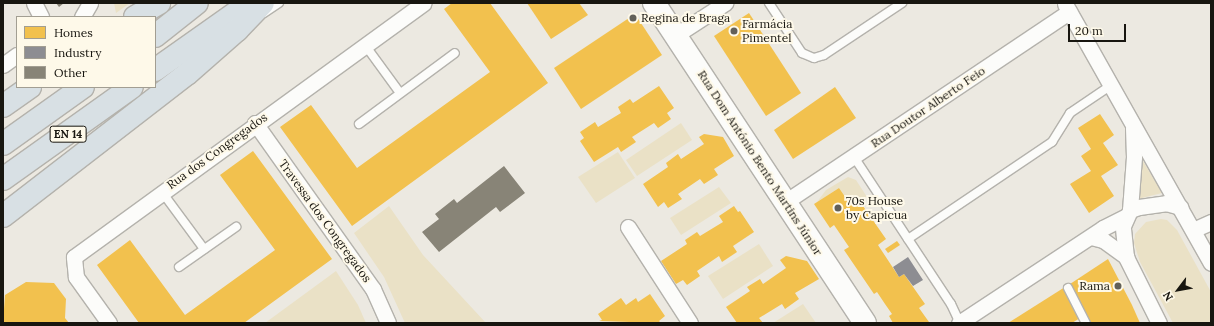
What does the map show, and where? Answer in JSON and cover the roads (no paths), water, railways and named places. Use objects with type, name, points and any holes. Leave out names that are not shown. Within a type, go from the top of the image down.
[{"type":"highway","points":[[137,16],[159,3]]},
{"type":"highway","points":[[157,34],[198,3]]},
{"type":"highway","points":[[156,69],[175,56],[256,7]]},
{"type":"highway","points":[[3,216],[187,74],[256,7]]},
{"type":"highway","points":[[3,106],[29,88]]},
{"type":"highway","name":"EN 14","points":[[3,144],[82,88]]},
{"type":"highway","name":"EN 14","points":[[3,179],[131,88]]},
{"type":"street","points":[[34,3],[40,16]]},
{"type":"street","points":[[83,16],[90,3]]},
{"type":"street","name":"Rua dos Congregados","points":[[109,323],[76,277],[74,257],[255,123],[424,3]]},
{"type":"street","name":"Rua Dom António Bento Martins Júnior","points":[[654,3],[864,323]]},
{"type":"street","points":[[676,35],[724,3]]},
{"type":"street","points":[[1067,7],[1133,127],[1211,263]]},
{"type":"street","name":"Rua Doutor Alberto Feio","points":[[785,202],[854,157],[1067,7]]},
{"type":"street","points":[[3,65],[16,56]]},
{"type":"street","name":"Travessa dos Congregados","points":[[255,123],[373,289],[388,323]]},
{"type":"street","points":[[1133,127],[1134,157],[1123,240],[1126,257],[1159,323]]},
{"type":"street","points":[[960,323],[1127,214],[1166,203],[1180,207]]},
{"type":"street","points":[[1193,230],[1211,222]]},
{"type":"street","points":[[628,227],[690,323]]},
{"type":"street","points":[[1091,237],[1103,240],[1126,257]]},
{"type":"lane","points":[[256,7],[263,15],[279,3]]},
{"type":"lane","points":[[769,3],[802,53],[814,58],[824,55],[902,3]]},
{"type":"lane","points":[[365,45],[400,93]]},
{"type":"lane","points":[[359,124],[455,53]]},
{"type":"lane","points":[[908,239],[1052,142],[1070,113],[1110,86]]},
{"type":"lane","points":[[854,157],[951,304],[960,323]]},
{"type":"lane","points":[[162,192],[204,249]]},
{"type":"lane","points":[[179,267],[236,227]]},
{"type":"lane","points":[[1068,288],[1086,323]]},
{"type":"place","name":"Regina de Braga","points":[[633,18]]},
{"type":"place","name":"Farmácia Pimentel","points":[[734,31]]},
{"type":"place","name":"70s House by Capicua","points":[[838,208]]},
{"type":"place","name":"Rama","points":[[1118,286]]}]
